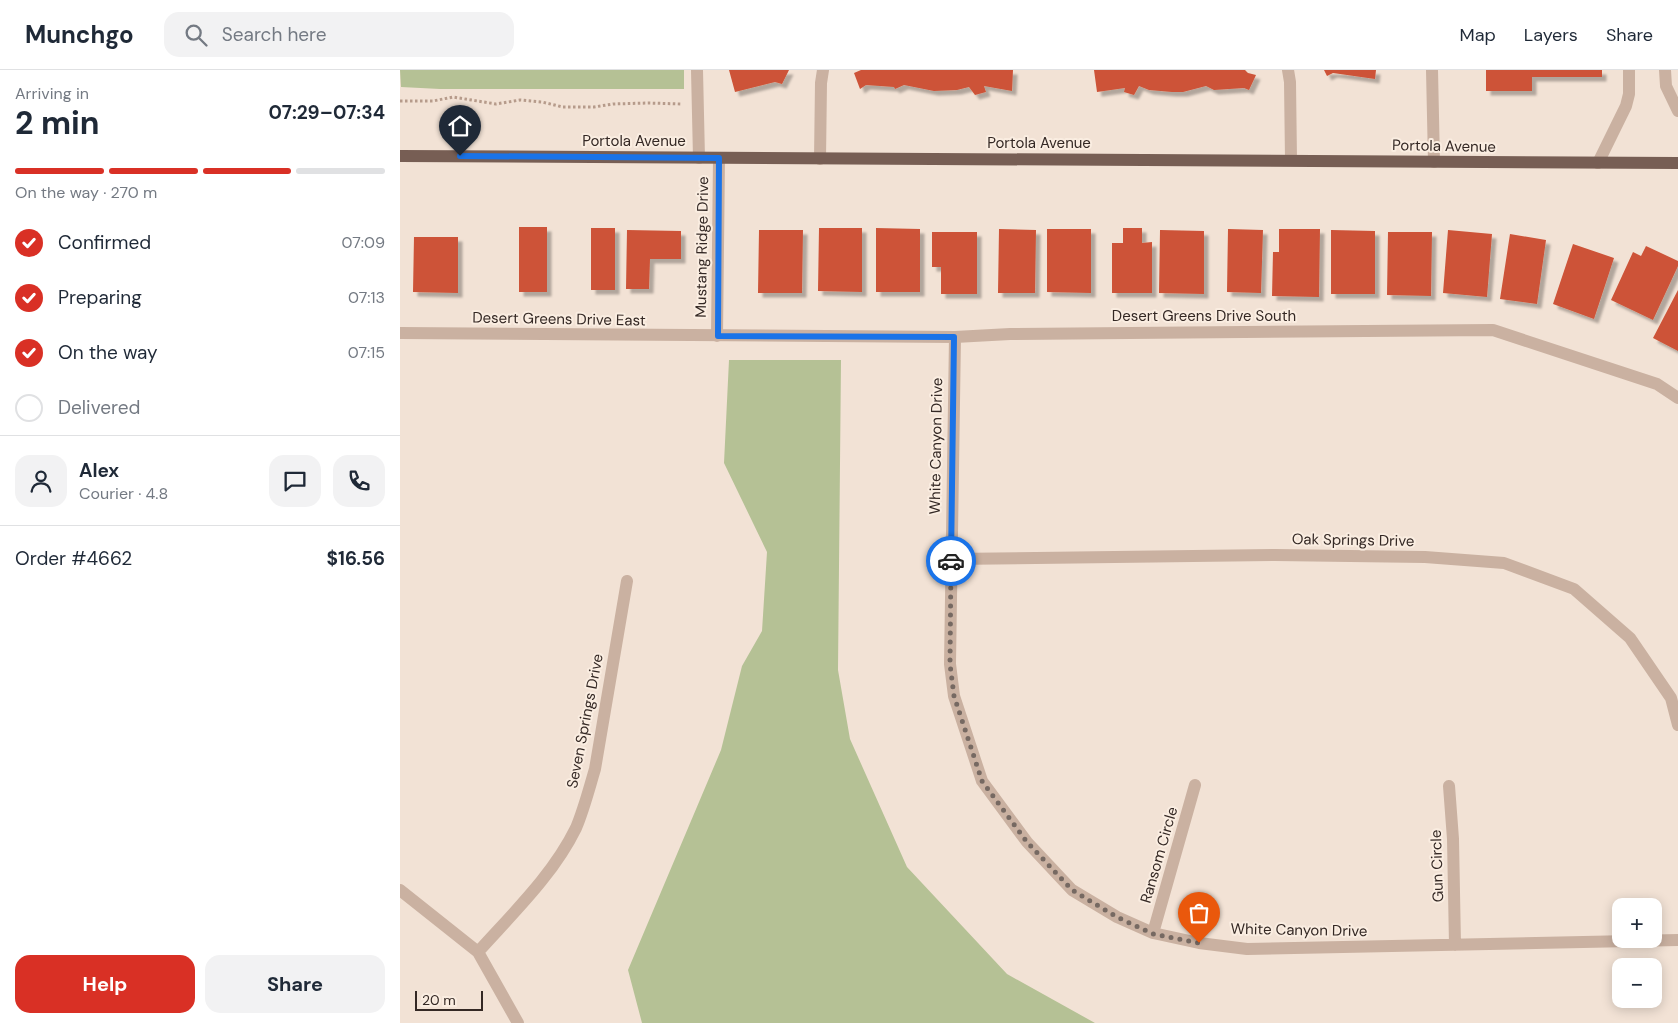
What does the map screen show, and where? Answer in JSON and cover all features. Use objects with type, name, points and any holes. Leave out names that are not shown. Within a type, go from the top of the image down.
[{"type":"main road","name":"Portola Avenue","points":[[400,156],[1291,160],[1678,164]]},
{"type":"street","points":[[697,70],[699,158]]},
{"type":"street","points":[[820,159],[821,84],[823,70]]},
{"type":"street","points":[[1288,70],[1290,82],[1291,160]]},
{"type":"street","points":[[1432,70],[1434,162]]},
{"type":"street","points":[[1598,163],[1626,106],[1629,94],[1629,70]]},
{"type":"street","points":[[1665,70],[1666,86],[1678,111]]},
{"type":"street","name":"Mustang Ridge Drive","points":[[718,336],[719,158]]},
{"type":"street","name":"Desert Greens Drive South","points":[[718,336],[954,337],[1020,334],[1493,330],[1657,384],[1678,398]]},
{"type":"street","name":"Desert Greens Drive East","points":[[400,334],[718,336]]},
{"type":"street","name":"White Canyon Drive","points":[[954,337],[950,664],[954,696],[982,781],[1027,842],[1072,890],[1117,917],[1153,934],[1199,943],[1247,949],[1678,940]]},
{"type":"street","name":"Oak Springs Drive","points":[[951,559],[1275,555],[1425,557],[1504,563],[1574,589],[1630,638],[1671,698],[1678,725]]},
{"type":"street","name":"Seven Springs Drive","points":[[478,952],[531,895],[575,828],[596,762],[627,581]]},
{"type":"street","name":"Ransom Circle","points":[[1153,934],[1195,785]]},
{"type":"street","name":"Gun Circle","points":[[1449,786],[1453,839],[1455,946]]},
{"type":"street","points":[[400,890],[478,952],[518,1023]]},
{"type":"path","points":[[400,101],[433,101],[452,97],[496,104],[520,100],[542,102],[563,107],[648,103],[698,104]]},
{"type":"green space","points":[[400,70],[684,70],[684,89],[440,89],[401,87]]},
{"type":"green space","points":[[729,360],[841,360],[838,670],[850,739],[907,867],[1007,974],[1095,1023],[642,1023],[628,970],[721,750],[742,666],[762,631],[767,552],[724,463]]},
{"type":"building","points":[[729,70],[789,70],[782,84],[775,82],[735,92]]},
{"type":"building","points":[[861,70],[1013,70],[1012,91],[984,86],[986,92],[975,95],[969,87],[957,90],[934,91],[904,85],[895,89],[894,87],[866,85],[860,89],[854,73]]},
{"type":"building","points":[[1094,70],[1245,70],[1256,75],[1249,90],[1244,88],[1214,90],[1206,86],[1183,92],[1172,92],[1149,90],[1139,86],[1134,95],[1124,92],[1125,88],[1097,92]]},
{"type":"building","points":[[1324,70],[1376,70],[1375,79],[1333,73],[1327,76]]},
{"type":"building","points":[[1486,70],[1602,70],[1602,77],[1532,77],[1532,91],[1486,91]]},
{"type":"building","points":[[519,227],[547,227],[547,292],[519,292]]},
{"type":"building","points":[[591,228],[615,228],[615,290],[591,290]]},
{"type":"building","points":[[819,228],[862,228],[862,292],[818,291]]},
{"type":"building","points":[[876,228],[920,229],[920,292],[876,292]]},
{"type":"building","points":[[1123,228],[1142,228],[1142,243],[1152,242],[1152,293],[1112,293],[1112,243],[1123,243]]},
{"type":"building","points":[[999,229],[1036,230],[1035,293],[998,293]]},
{"type":"building","points":[[1047,229],[1091,229],[1091,293],[1047,292]]},
{"type":"building","points":[[1228,229],[1263,230],[1261,293],[1227,292]]},
{"type":"building","points":[[1279,229],[1320,229],[1319,297],[1272,296],[1273,252],[1279,252]]},
{"type":"building","points":[[627,230],[681,231],[681,259],[650,259],[649,289],[626,289]]},
{"type":"building","points":[[759,230],[803,230],[802,293],[758,293]]},
{"type":"building","points":[[1160,230],[1204,231],[1204,294],[1159,293]]},
{"type":"building","points":[[1331,230],[1375,231],[1375,294],[1331,294]]},
{"type":"building","points":[[1448,230],[1492,234],[1487,297],[1443,293]]},
{"type":"building","points":[[932,232],[977,232],[977,294],[941,294],[941,267],[932,267]]},
{"type":"building","points":[[1388,232],[1432,232],[1431,296],[1387,295]]},
{"type":"building","points":[[1510,234],[1546,240],[1537,304],[1500,299]]},
{"type":"building","points":[[414,237],[458,237],[458,293],[413,292]]},
{"type":"building","points":[[1573,244],[1614,258],[1594,319],[1553,304]]},
{"type":"building","points":[[1646,246],[1678,261],[1678,266],[1653,320],[1611,300],[1633,252],[1641,256]]},
{"type":"building","points":[[1678,290],[1678,351],[1653,338]]},
{"type":"way so far","points":[[951,561],[950,664],[954,696],[982,781],[1027,842],[1072,890],[1117,917],[1153,934],[1199,943]]},
{"type":"route","points":[[460,156],[719,158],[718,336],[954,337],[951,561]]}]
